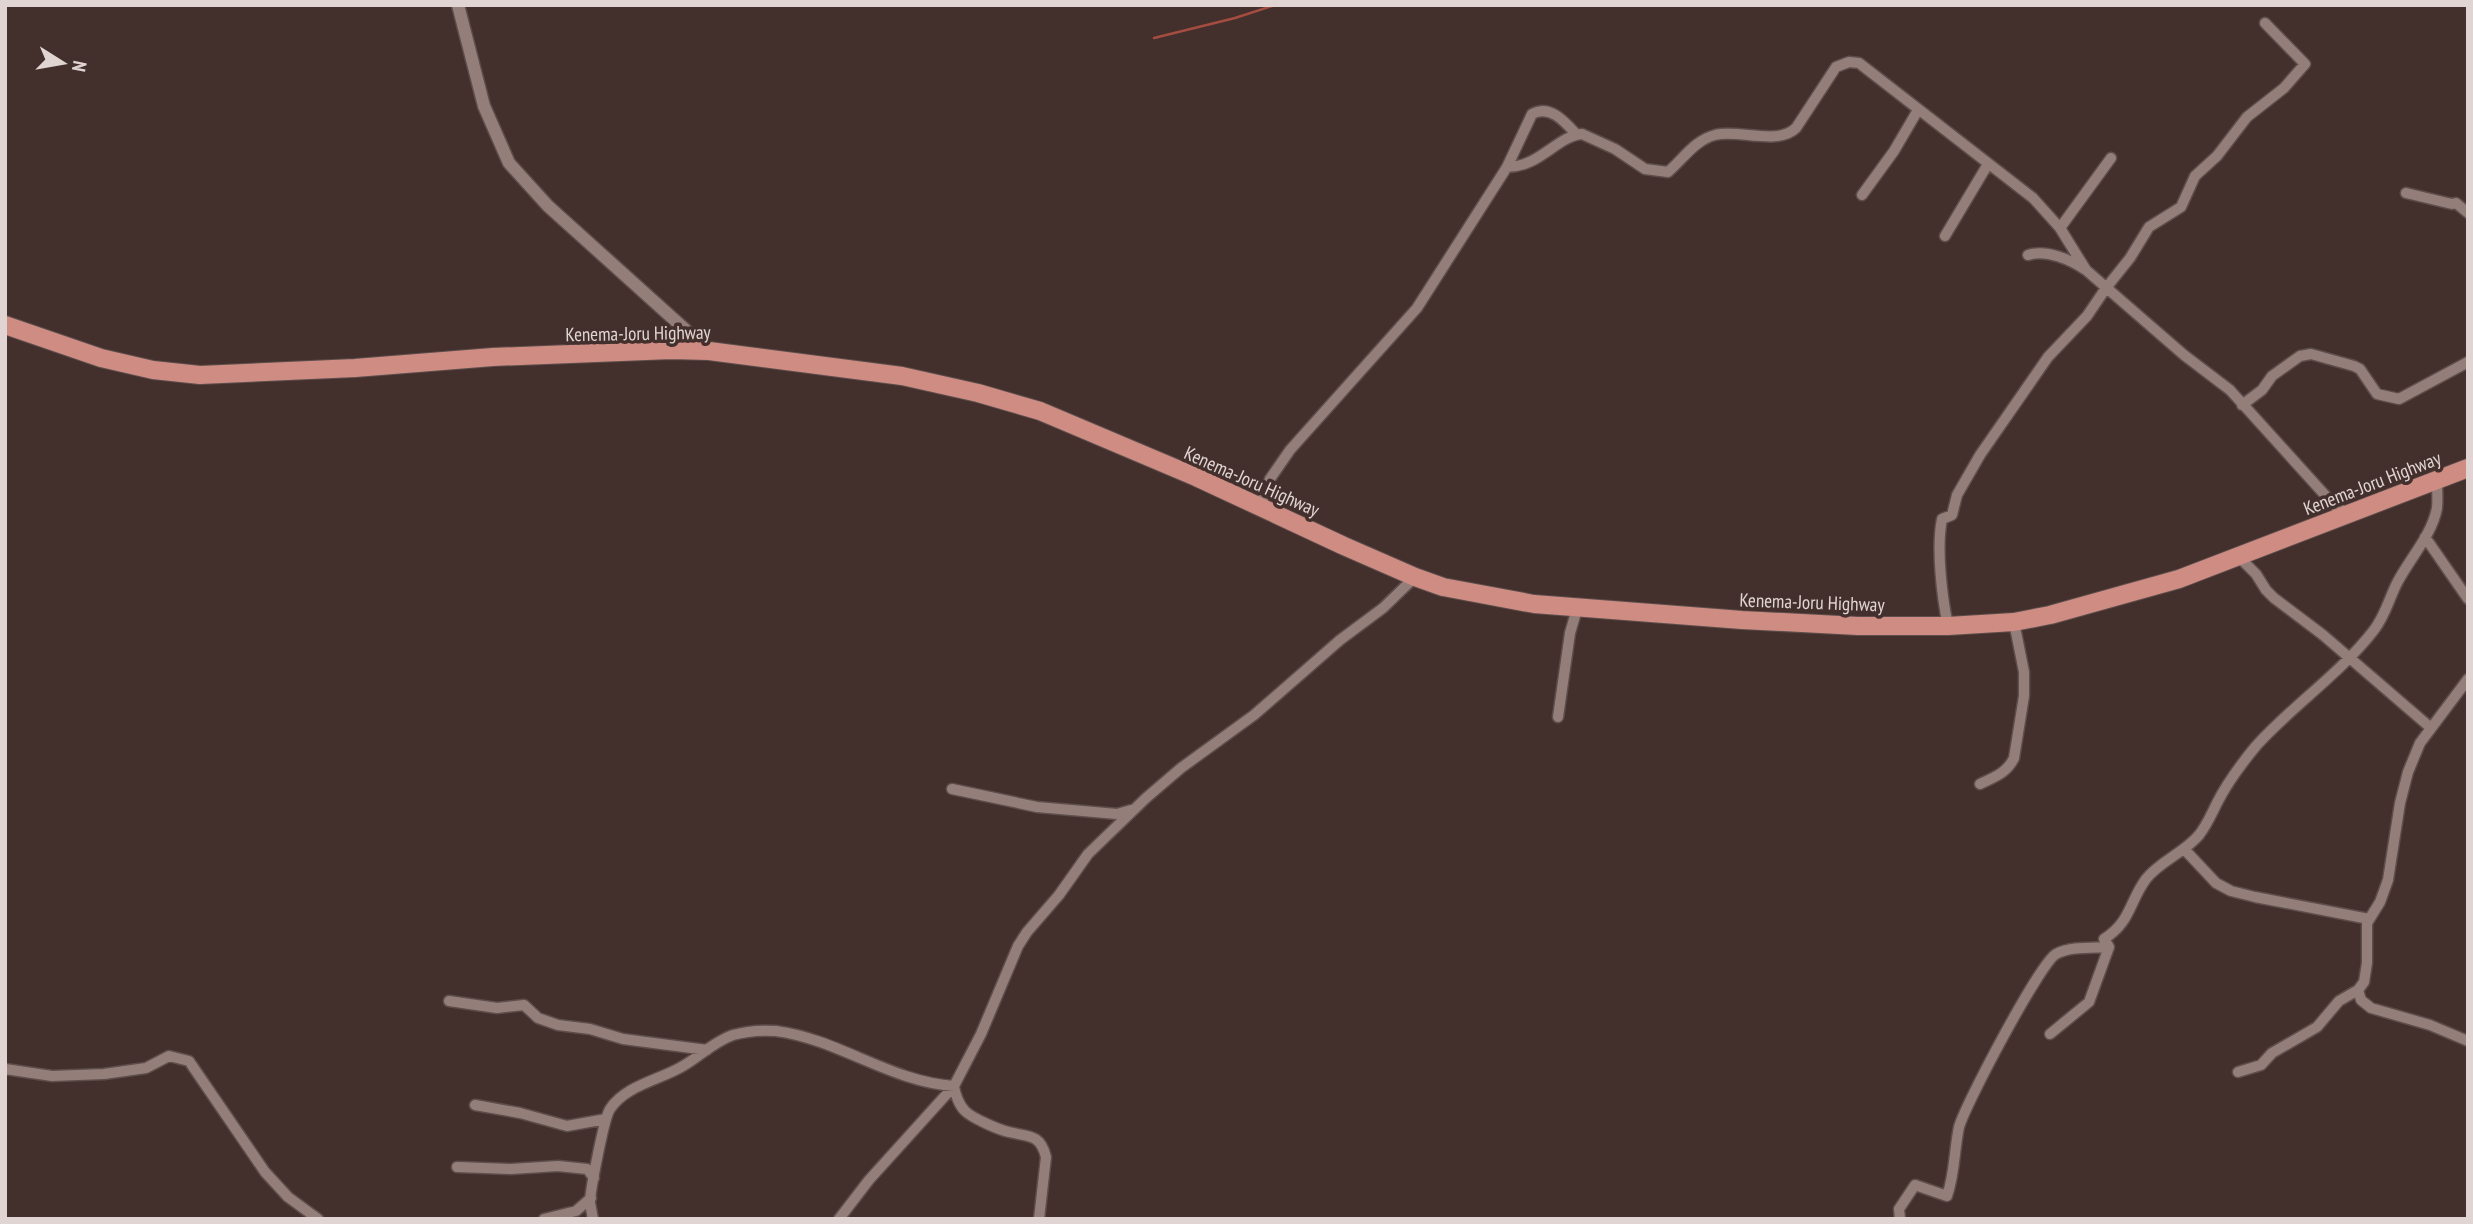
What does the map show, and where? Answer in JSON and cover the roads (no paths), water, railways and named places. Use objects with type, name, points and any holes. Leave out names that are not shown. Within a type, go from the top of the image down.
[{"type":"highway","name":"Kenema-Joru Highway","points":[[5,325],[101,358],[153,370],[200,375],[355,368],[493,357],[671,350],[709,351],[902,376],[999,399],[1060,420],[1196,477],[1415,577],[1468,593],[1577,609],[1845,626],[1948,626],[2014,622],[2118,598],[2179,579],[2468,468]]},
{"type":"street","points":[[458,5],[484,106],[509,163],[548,206],[709,351]]},
{"type":"street","points":[[1948,626],[1941,596],[1942,519],[1952,515],[1965,479],[2048,356],[2087,316],[2130,258],[2149,227],[2181,207],[2195,176],[2217,156],[2242,123],[2284,88],[2305,64],[2265,23]]},
{"type":"street","points":[[1507,167],[1532,162],[1576,134],[1582,134],[1615,149],[1646,169],[1668,172],[1698,144],[1718,134],[1789,134],[1836,66],[1849,62],[1865,66],[2033,198],[2060,228],[2086,270]]},
{"type":"street","points":[[1260,507],[1270,479],[1290,450],[1417,308],[1507,167],[1535,112],[1544,110],[1556,115],[1576,134]]},
{"type":"street","points":[[1862,195],[1894,151],[1918,110]]},
{"type":"street","points":[[2060,228],[2111,158]]},
{"type":"street","points":[[1945,236],[1988,164]]},
{"type":"street","points":[[2406,193],[2456,203],[2468,213]]},
{"type":"street","points":[[2028,256],[2035,253],[2070,259],[2086,270],[2184,355],[2220,381],[2334,505],[2346,513]]},
{"type":"street","points":[[2242,405],[2262,390],[2272,376],[2300,356],[2311,354],[2354,366],[2360,369],[2377,394],[2399,399],[2468,362]]},
{"type":"street","points":[[2109,947],[2104,939],[2122,925],[2146,879],[2185,850],[2211,818],[2217,803],[2256,747],[2374,630],[2395,587],[2425,537],[2437,507],[2437,481]]},
{"type":"street","points":[[2425,537],[2468,599]]},
{"type":"street","points":[[2238,556],[2274,598],[2349,657],[2431,728]]},
{"type":"street","points":[[839,1219],[869,1180],[954,1086],[981,1034],[1009,965],[1027,932],[1059,895],[1088,854],[1181,768],[1254,715],[1331,648],[1383,608],[1415,577]]},
{"type":"street","points":[[1558,717],[1570,634],[1577,609]]},
{"type":"street","points":[[1980,784],[2002,773],[2014,758],[2024,672],[2014,622]]},
{"type":"street","points":[[2238,1072],[2261,1065],[2272,1053],[2316,1027],[2339,1001],[2364,982],[2368,919],[2380,902],[2388,880],[2400,803],[2408,772],[2420,743],[2468,679]]},
{"type":"street","points":[[952,789],[1037,807],[1117,814],[1134,809]]},
{"type":"street","points":[[2185,850],[2216,883],[2231,891],[2368,919]]},
{"type":"street","points":[[2050,1034],[2089,1002],[2109,947]]},
{"type":"street","points":[[1900,1219],[1899,1209],[1915,1185],[1947,1196],[1954,1175],[1960,1125],[2000,1042],[2052,955],[2062,951],[2109,947]]},
{"type":"street","points":[[2358,989],[2361,1000],[2371,1008],[2430,1025],[2468,1041]]},
{"type":"street","points":[[449,1001],[497,1008],[524,1005],[538,1018],[558,1025],[590,1029],[623,1039],[708,1050]]},
{"type":"street","points":[[593,1219],[591,1198],[594,1178],[610,1109],[629,1093],[674,1072],[732,1036],[761,1030],[777,1032],[811,1040],[923,1083],[954,1086]]},
{"type":"street","points":[[5,1069],[52,1076],[104,1074],[146,1068],[169,1056],[189,1061],[265,1172],[288,1197],[318,1219]]},
{"type":"street","points":[[954,1086],[955,1095],[965,1111],[1005,1131],[1028,1134],[1044,1148],[1046,1157],[1039,1219]]},
{"type":"street","points":[[475,1105],[520,1113],[567,1126],[606,1119]]},
{"type":"street","points":[[457,1167],[511,1169],[558,1166],[587,1170],[594,1178]]},
{"type":"street","points":[[544,1219],[576,1211],[591,1198]]},
{"type":"waterway","points":[[1154,38],[1275,5]]}]
